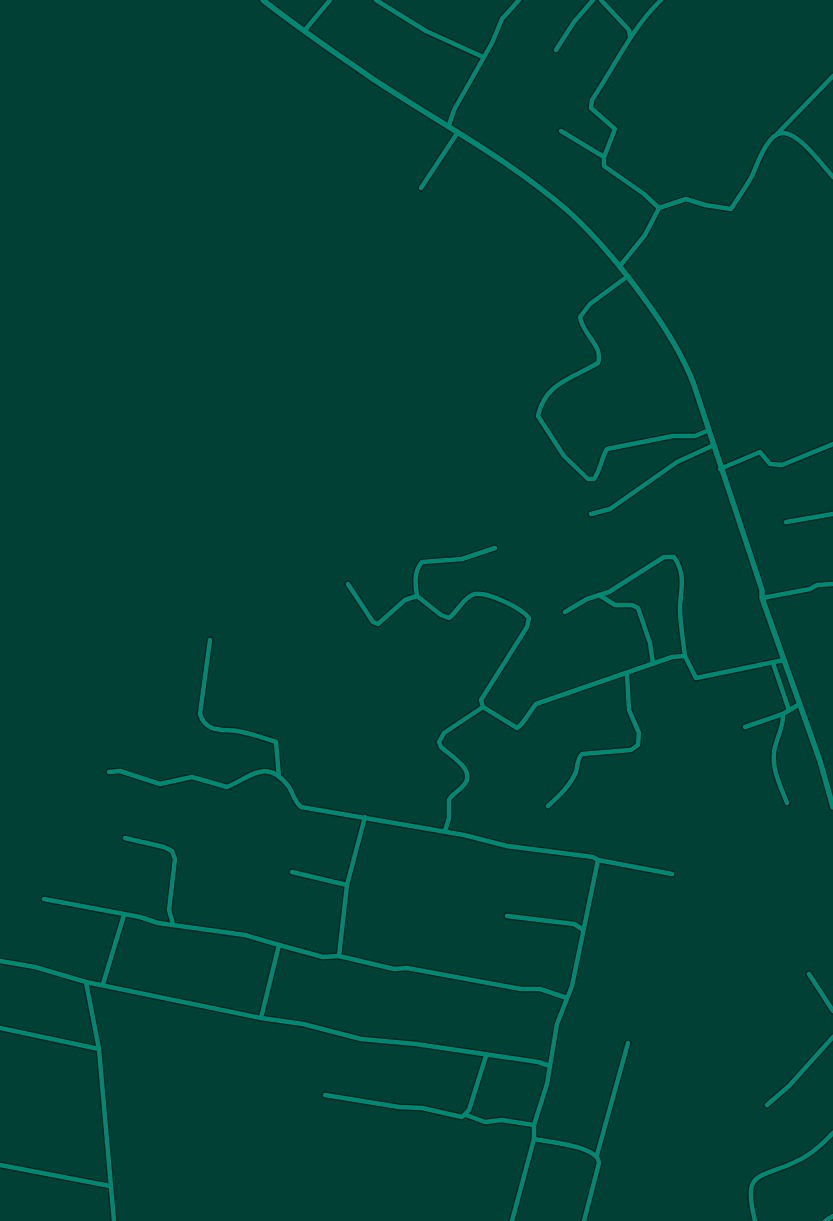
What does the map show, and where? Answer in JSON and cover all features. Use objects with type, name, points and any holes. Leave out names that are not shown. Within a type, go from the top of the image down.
[{"type":"street","points":[[263,0],[371,77],[522,175],[567,211],[628,276],[681,354],[693,382],[707,431],[762,590],[762,598],[798,705],[820,762],[833,807]]},
{"type":"street","points":[[305,30],[330,0]]},
{"type":"street","points":[[376,0],[426,31],[483,57]]},
{"type":"street","points":[[449,126],[454,110],[492,43],[502,20],[519,0]]},
{"type":"street","points":[[556,50],[574,22],[594,0]]},
{"type":"street","points":[[601,0],[629,30],[630,37]]},
{"type":"street","points":[[659,208],[644,194],[604,166],[604,157],[615,129],[591,108],[592,100],[630,37],[660,0]]},
{"type":"street","points":[[620,266],[645,235],[659,208],[686,199],[705,205],[731,209],[751,176],[764,148],[833,76]]},
{"type":"street","points":[[561,131],[604,157]]},
{"type":"street","points":[[420,188],[458,132]]},
{"type":"street","points":[[775,136],[782,133],[791,135],[804,145],[833,177]]},
{"type":"street","points":[[628,276],[590,304],[580,317],[581,327],[596,346],[600,358],[598,363],[554,386],[540,408],[538,416],[564,456],[588,479],[594,479],[602,468],[603,455],[607,449],[673,436],[695,436],[707,431]]},
{"type":"street","points":[[720,469],[760,452],[770,464],[782,465],[802,454],[833,444]]},
{"type":"street","points":[[590,514],[610,509],[677,462],[712,446]]},
{"type":"street","points":[[786,522],[833,514]]},
{"type":"street","points":[[417,596],[417,568],[422,562],[462,559],[495,548]]},
{"type":"street","points":[[564,612],[609,592],[664,557],[674,557],[682,574],[683,594],[680,606],[685,656],[696,678],[784,660]]},
{"type":"street","points":[[348,584],[373,622],[378,624],[405,600],[417,596]]},
{"type":"street","points":[[762,598],[810,589],[817,585],[833,584]]},
{"type":"street","points":[[417,596],[449,618],[473,595],[482,593],[520,610],[529,618],[527,627],[484,692],[481,700],[483,707],[517,728],[536,704],[672,657],[685,656]]},
{"type":"street","points":[[599,595],[615,605],[632,605],[638,608],[650,643],[652,664]]},
{"type":"street","points":[[210,640],[200,714],[202,719],[210,727],[217,730],[237,731],[276,742],[279,777]]},
{"type":"street","points":[[773,663],[789,710]]},
{"type":"street","points":[[548,806],[566,789],[576,771],[579,757],[582,754],[613,750],[635,750],[638,745],[640,733],[629,710],[627,674]]},
{"type":"street","points":[[745,726],[783,714],[798,705]]},
{"type":"street","points":[[445,831],[449,818],[449,800],[468,780],[469,776],[463,766],[441,747],[439,742],[444,733],[483,707]]},
{"type":"street","points":[[783,714],[783,722],[774,752],[774,765],[787,803]]},
{"type":"street","points":[[109,772],[120,772],[160,784],[192,777],[227,787],[257,771],[264,770],[279,777],[290,789],[296,803],[301,806],[445,831],[507,846],[593,857],[598,860],[672,874]]},
{"type":"street","points":[[340,956],[348,885],[365,817]]},
{"type":"street","points":[[125,838],[164,847],[172,851],[175,859],[170,910],[173,924]]},
{"type":"street","points":[[512,1221],[534,1139],[534,1125],[547,1084],[557,1024],[572,986],[582,929],[598,860]]},
{"type":"street","points":[[292,872],[348,885]]},
{"type":"street","points":[[44,899],[124,916],[245,936],[323,957],[340,956],[394,969],[407,968],[521,988],[540,989],[567,998]]},
{"type":"street","points":[[103,984],[124,916]]},
{"type":"street","points":[[506,916],[574,924],[582,929]]},
{"type":"street","points":[[261,1018],[279,945]]},
{"type":"street","points":[[0,961],[35,967],[86,982],[261,1018],[304,1024],[361,1039],[416,1044],[486,1056],[538,1062],[550,1066]]},
{"type":"street","points":[[808,974],[833,1011]]},
{"type":"street","points":[[86,982],[99,1049],[114,1221]]},
{"type":"street","points":[[0,1028],[99,1049]]},
{"type":"street","points":[[767,1105],[789,1086],[833,1037]]},
{"type":"street","points":[[584,1221],[600,1163],[597,1155],[628,1043]]},
{"type":"street","points":[[466,1115],[486,1056]]},
{"type":"street","points":[[325,1095],[391,1106],[422,1108],[462,1117],[466,1115],[485,1122],[502,1120],[534,1125]]},
{"type":"street","points":[[755,1221],[750,1192],[755,1179],[766,1172],[794,1163],[833,1133]]},
{"type":"street","points":[[828,1138],[833,1144]]},
{"type":"street","points":[[534,1139],[583,1149],[597,1155]]},
{"type":"street","points":[[0,1165],[110,1186]]},
{"type":"street","points":[[825,1221],[833,1216]]}]
